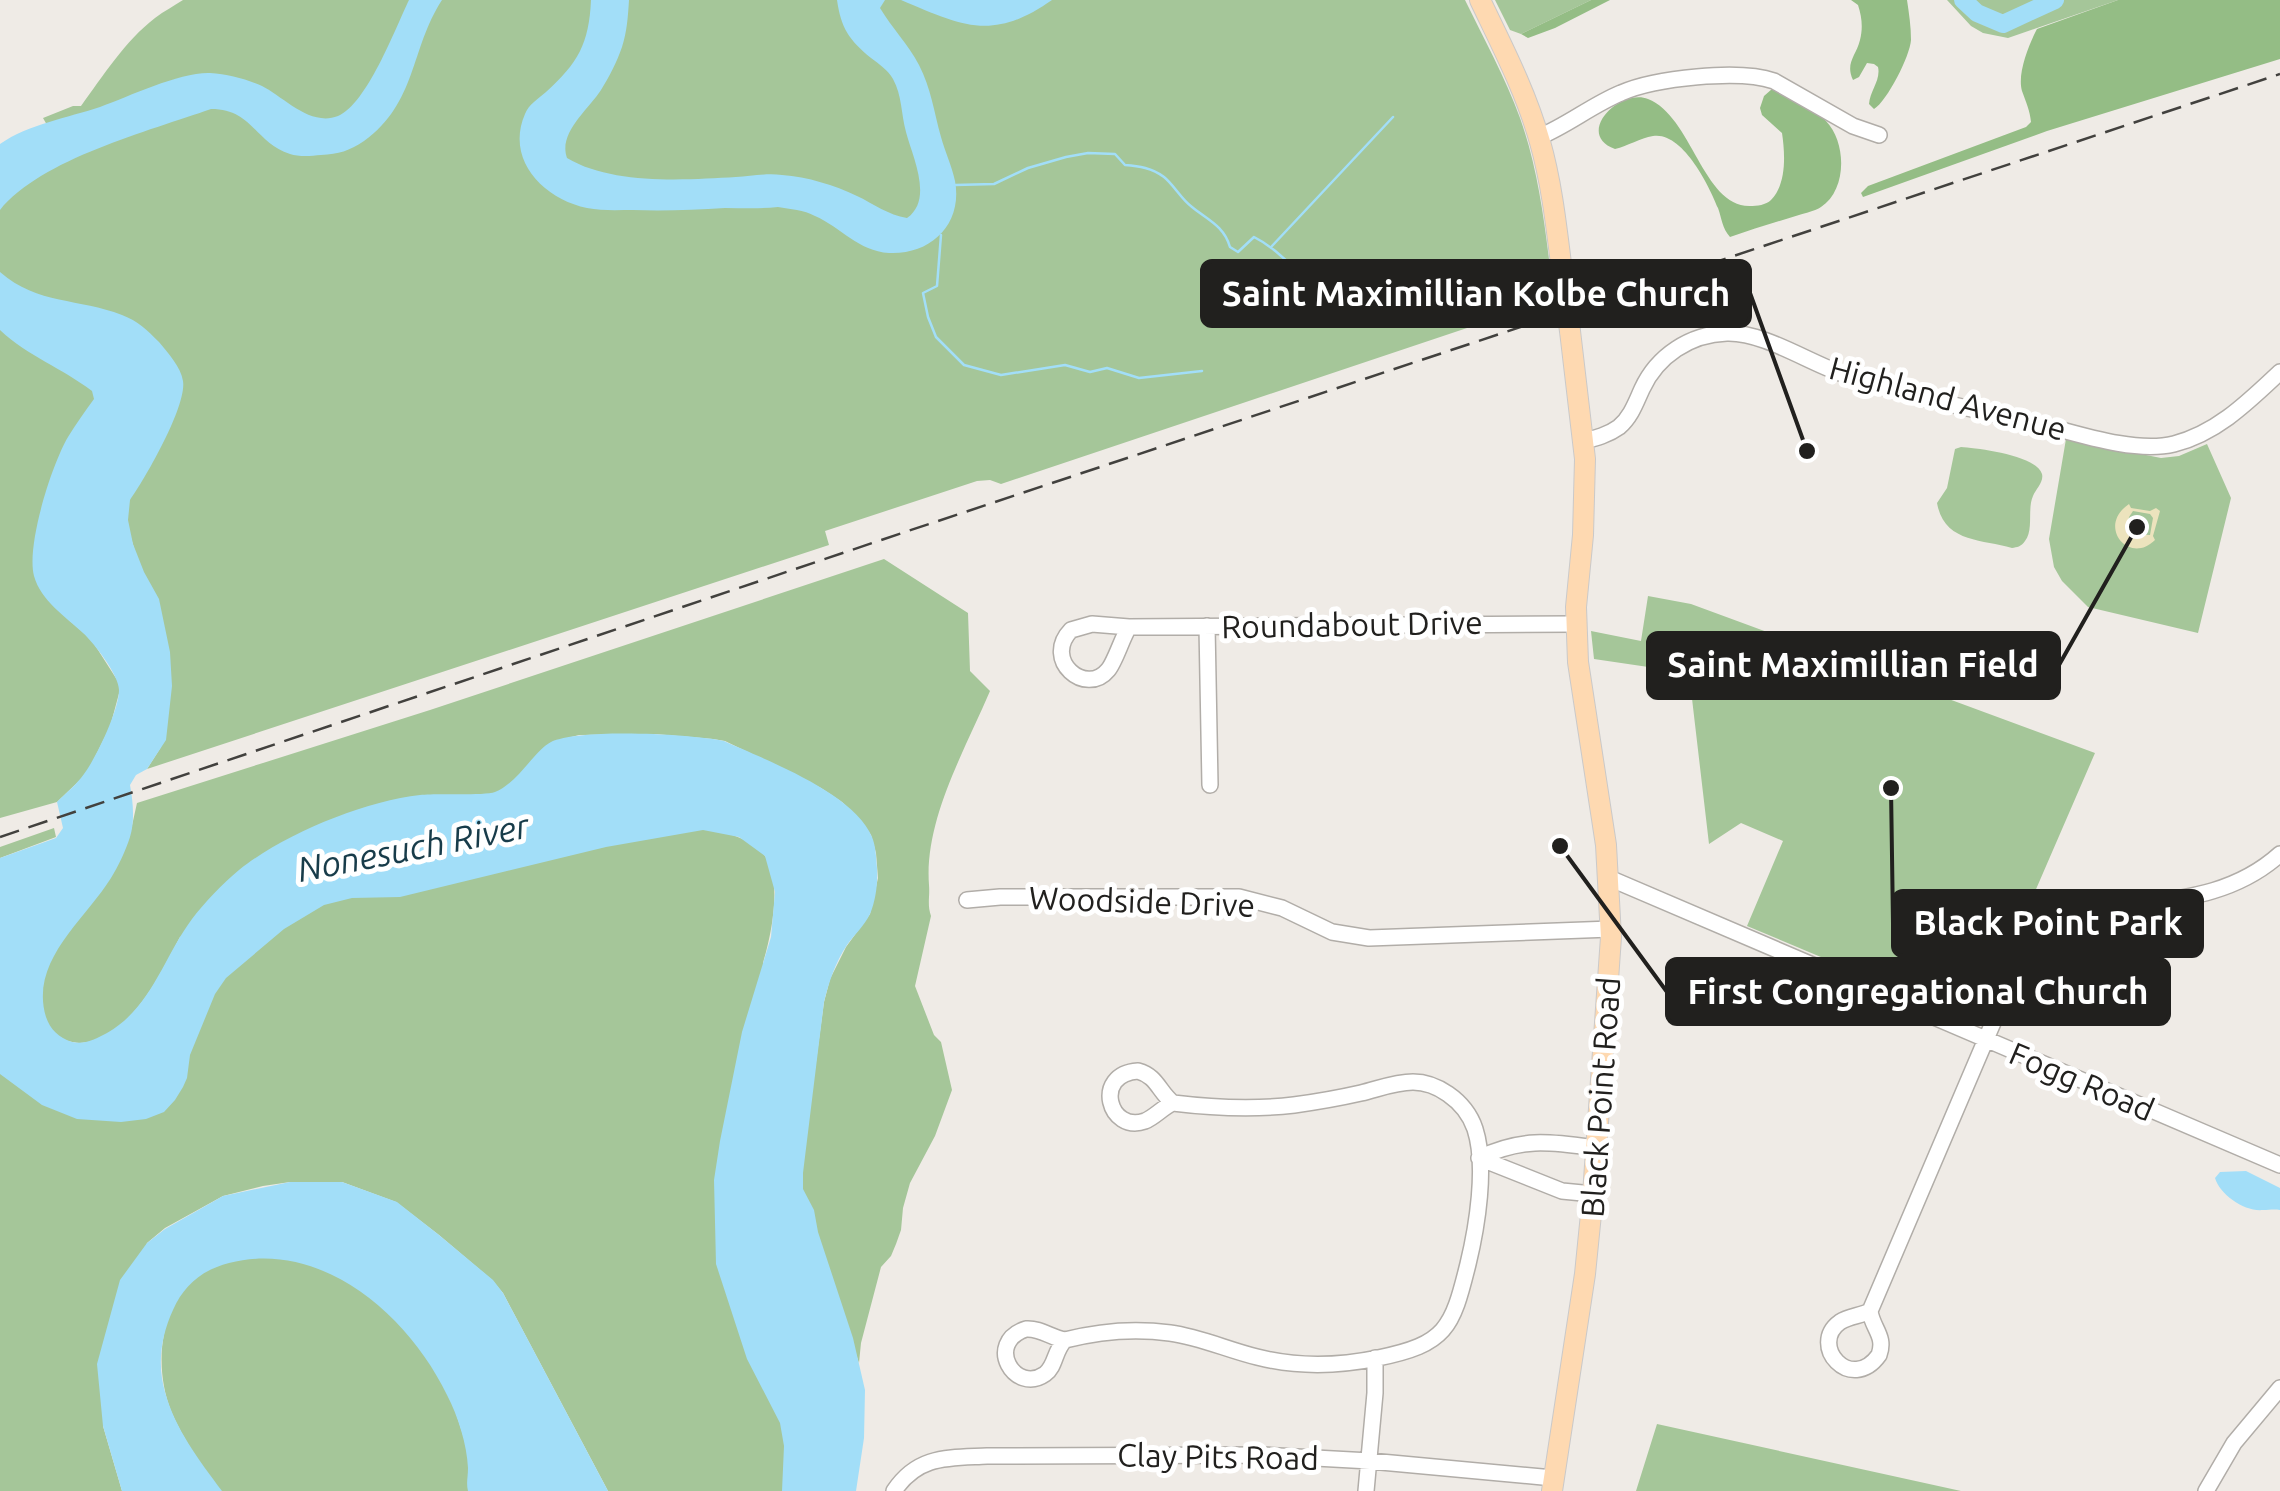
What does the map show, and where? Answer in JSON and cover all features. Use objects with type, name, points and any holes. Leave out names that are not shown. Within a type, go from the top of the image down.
[{"type":"main road","name":"Black Point Road","points":[[1480,0],[1539,137],[1565,295],[1584,440],[1585,500],[1576,624],[1578,662],[1609,878],[1611,929],[1594,1194],[1553,1484]]},
{"type":"street","points":[[1539,137],[1636,87],[1738,75],[1774,81],[1853,126],[1880,135]]},
{"type":"street","name":"Highland Avenue","points":[[1584,440],[1605,435],[1625,421],[1651,373],[1670,353],[1694,339],[1720,333],[1754,336],[1830,370],[1888,388],[2144,446],[2175,444],[2212,429],[2280,372]]},
{"type":"street","name":"Roundabout Drive","points":[[1129,626],[1104,675],[1080,678],[1063,662],[1060,654],[1066,636],[1075,628],[1092,624],[1576,624]]},
{"type":"street","points":[[1207,626],[1210,786]]},
{"type":"street","points":[[1870,1311],[2001,1004],[2018,970],[2032,953],[2060,928],[2089,914],[2226,888],[2250,877],[2280,854]]},
{"type":"street","name":"Fogg Road","points":[[1609,878],[2280,1165]]},
{"type":"street","name":"Woodside Drive","points":[[966,900],[1240,897],[1282,908],[1332,932],[1385,938],[1611,929]]},
{"type":"street","points":[[1065,1340],[1116,1330],[1145,1330],[1174,1333],[1290,1363],[1344,1363],[1431,1341],[1451,1320],[1474,1236],[1479,1158],[1477,1135],[1464,1109],[1448,1093],[1421,1082],[1406,1082],[1276,1107],[1226,1108],[1173,1102]]},
{"type":"street","points":[[1479,1158],[1511,1145],[1538,1141],[1596,1148]]},
{"type":"street","points":[[1479,1158],[1562,1192],[1594,1194]]},
{"type":"street","points":[[1366,1491],[1375,1358]]},
{"type":"street","points":[[2206,1491],[2234,1443],[2280,1388]]},
{"type":"street","name":"Clay Pits Road","points":[[894,1491],[904,1476],[923,1464],[986,1456],[1263,1454],[1370,1460],[1553,1484]]},
{"type":"green space","points":[[183,0],[1465,0],[1508,88],[1527,140],[1542,208],[1554,299],[1001,484],[977,481],[825,531],[829,545],[147,769],[161,747],[138,562],[124,504],[145,465],[30,295],[0,277],[0,205],[20,185],[67,160],[43,118],[81,106],[134,37]]},
{"type":"green space","points":[[1495,0],[1591,0],[1521,34],[1510,30]]},
{"type":"green space","points":[[1591,0],[1610,0],[1555,28],[1528,38],[1521,34]]},
{"type":"green space","points":[[1851,0],[1907,0],[1910,47],[1891,88],[1874,109],[1869,104],[1878,67],[1867,63],[1859,77],[1853,80],[1851,74],[1862,27],[1858,5]]},
{"type":"green space","points":[[1947,0],[2118,0],[2008,38],[1971,26]]},
{"type":"green space","points":[[2118,0],[2280,0],[2280,59],[2047,131],[1863,197],[1861,193],[1868,186],[2026,127],[2031,122],[2021,76],[2037,29]]},
{"type":"green space","points":[[1772,89],[1816,113],[1833,130],[1841,153],[1840,178],[1830,199],[1819,208],[1730,237],[1701,174],[1674,142],[1653,136],[1615,149],[1603,142],[1599,133],[1600,124],[1614,106],[1637,97],[1648,99],[1676,123],[1720,192],[1734,202],[1761,205],[1776,193],[1784,168],[1782,133],[1762,115],[1760,108],[1764,96]]},
{"type":"green space","points":[[0,323],[99,391],[70,621],[91,639],[121,686],[110,727],[80,780],[57,802],[0,818]]},
{"type":"green space","points":[[2066,439],[2161,458],[2179,456],[2207,444],[2231,498],[2198,633],[2088,607],[2062,581],[2054,567],[2049,539]]},
{"type":"green space","points":[[1955,449],[2018,457],[2042,474],[2031,501],[2028,536],[2020,546],[2012,548],[1966,537],[1947,526],[1941,516],[1937,503],[1947,488]]},
{"type":"green space","points":[[884,559],[968,613],[970,671],[990,691],[948,786],[933,836],[929,860],[931,916],[915,986],[934,1035],[941,1042],[952,1090],[935,1136],[910,1183],[896,1244],[881,1267],[859,1363],[799,1189],[824,1002],[846,947],[870,914],[878,878],[876,853],[871,835],[842,802],[725,741],[655,734],[579,735],[552,742],[507,789],[180,937],[141,1004],[128,1019],[98,1039],[80,1043],[56,1038],[41,1012],[44,965],[131,830],[137,803]]},
{"type":"green space","points":[[1648,596],[1691,604],[2095,753],[1978,1023],[1747,926],[1783,841],[1741,823],[1709,844],[1689,673],[1594,659],[1591,631],[1641,641]]},
{"type":"green space","points":[[54,828],[56,837],[0,858],[0,847]]},
{"type":"green space","points":[[710,828],[754,845],[765,856],[773,879],[772,924],[763,963],[784,1491],[608,1491],[503,1293],[492,1280],[396,1202],[342,1182],[290,1182],[223,1196],[165,1228],[147,1243],[103,1426],[122,1491],[0,1491],[0,1069],[19,1083],[218,983],[296,905],[568,850]]},
{"type":"green space","points":[[288,1257],[313,1264],[385,1302],[446,1382],[481,1491],[219,1491],[171,1411],[162,1370],[166,1327],[173,1307],[199,1275],[236,1260]]},
{"type":"green space","points":[[1657,1424],[1961,1491],[1636,1491]]},
{"type":"sand","points":[[2129,504],[2131,508],[2160,511],[2155,540],[2145,547],[2127,546],[2116,532],[2120,513]],"holes":[[[2133,511],[2150,514],[2150,535],[2127,531]]]},
{"type":"water","points":[[409,0],[442,0],[394,110],[381,126],[353,147],[333,154],[294,155],[278,149],[236,114],[211,109],[68,161],[18,192],[0,210],[0,144],[36,126],[184,76],[210,73],[237,77],[262,86],[317,118],[338,116],[349,109],[370,82]]},
{"type":"water","points":[[591,0],[629,0],[626,30],[607,80],[570,131],[567,158],[605,173],[649,179],[771,174],[801,178],[839,188],[907,218],[915,210],[920,189],[898,92],[889,73],[847,33],[837,0],[885,0],[880,8],[923,74],[954,175],[956,197],[949,223],[941,234],[918,249],[889,253],[859,244],[825,221],[792,209],[604,210],[556,196],[532,175],[524,162],[520,131],[529,107],[557,82],[580,52],[588,29]]},
{"type":"water","points":[[901,0],[1052,0],[1012,21],[977,26]]},
{"type":"water","points":[[0,272],[44,296],[133,320],[166,351],[183,381],[179,407],[130,500],[128,520],[133,544],[159,599],[170,652],[172,686],[166,740],[147,769],[136,775],[130,785],[132,831],[116,869],[52,959],[43,997],[50,1025],[63,1038],[81,1043],[122,1022],[146,996],[202,906],[239,870],[278,844],[374,804],[427,794],[495,792],[511,782],[551,742],[610,734],[708,738],[724,741],[785,768],[828,792],[862,821],[873,841],[877,868],[870,914],[839,959],[824,1002],[803,1173],[803,1189],[814,1210],[865,1390],[864,1438],[856,1491],[782,1491],[784,1446],[780,1423],[747,1359],[716,1264],[714,1180],[720,1141],[742,1032],[771,937],[775,892],[765,856],[739,837],[703,830],[606,847],[400,897],[352,898],[324,905],[284,929],[226,978],[215,994],[190,1055],[183,1087],[164,1112],[146,1119],[77,1119],[42,1105],[0,1074],[0,858],[56,838],[63,828],[57,802],[95,757],[119,690],[99,651],[54,608],[34,576],[34,545],[48,485],[68,437],[94,399],[92,391],[0,330]]},
{"type":"water","points":[[2246,1171],[2280,1188],[2280,1210],[2256,1210],[2241,1205],[2222,1190],[2215,1178],[2220,1172]]},
{"type":"water","points":[[290,1182],[342,1182],[397,1202],[493,1280],[608,1491],[468,1491],[466,1450],[455,1412],[431,1366],[410,1338],[359,1290],[329,1273],[297,1262],[264,1259],[229,1263],[202,1274],[177,1301],[163,1340],[161,1371],[169,1406],[189,1444],[222,1491],[122,1491],[103,1426],[97,1364],[120,1280],[147,1243],[165,1229],[223,1196]]},
{"type":"waterway","name":"Nonesuch River","points":[[1963,0],[1977,13],[2003,24],[2055,0]]},
{"type":"waterway","points":[[1272,246],[1393,117]]},
{"type":"waterway","points":[[955,185],[994,184],[1028,168],[1066,157],[1115,154],[1125,165],[1155,171],[1164,177],[1188,204],[1220,229],[1230,247],[1238,252],[1254,237],[1332,296],[1348,300],[1368,296]]},
{"type":"waterway","points":[[941,235],[937,286],[923,293],[936,337],[964,365],[1001,375],[1065,365],[1090,372],[1107,368],[1139,378],[1202,371]]},
{"type":"railway","points":[[0,837],[2280,74]]},
{"type":"place","name":"Saint Maximillian Kolbe Church","points":[[1807,451]]},
{"type":"place","name":"Saint Maximillian Field","points":[[2137,527]]},
{"type":"place","name":"Black Point Park","points":[[1891,788]]},
{"type":"place","name":"First Congregational Church","points":[[1560,846]]}]
